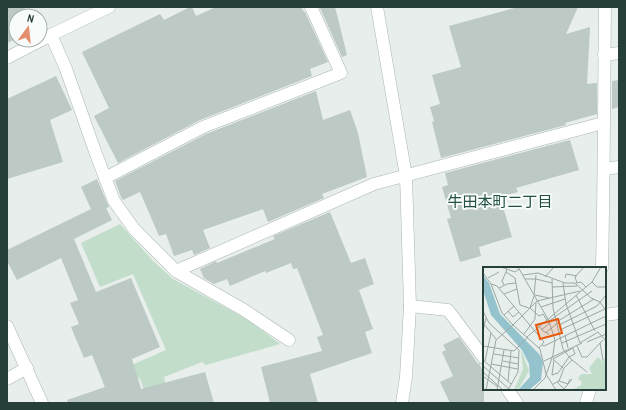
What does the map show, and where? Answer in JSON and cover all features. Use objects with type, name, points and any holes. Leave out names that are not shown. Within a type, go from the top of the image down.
[{"type":"street","points":[[7,58],[109,7]]},
{"type":"street","points":[[105,178],[203,127],[341,73],[312,7]]},
{"type":"street","points":[[377,7],[406,176],[410,306],[406,377],[402,403]]},
{"type":"street","points":[[602,267],[605,7]]},
{"type":"street","points":[[51,35],[66,69],[114,200],[134,229],[176,271],[244,310],[290,340]]},
{"type":"street","points":[[604,55],[619,53]]},
{"type":"street","points":[[176,271],[374,184],[603,123]]},
{"type":"street","points":[[604,169],[619,167]]},
{"type":"street","points":[[410,306],[448,310],[483,357]]},
{"type":"street","points":[[606,315],[619,313]]},
{"type":"street","points":[[7,326],[42,403]]},
{"type":"street","points":[[7,379],[26,368]]},
{"type":"street","points":[[508,390],[517,403]]},
{"type":"street","points":[[586,403],[590,390]]},
{"type":"green space","points":[[120,224],[153,261],[173,279],[250,321],[280,344],[206,365],[202,362],[164,377],[170,403],[148,403],[140,378],[105,388],[102,378],[166,350],[133,274],[100,287],[81,243]]},
{"type":"building","points":[[7,7],[24,7],[8,8],[7,43]]},
{"type":"building","points":[[192,7],[196,16],[216,7],[301,7],[305,12],[328,62],[310,69],[312,76],[200,120],[118,163],[94,116],[109,108],[82,52],[160,14],[164,20]]},
{"type":"building","points":[[335,7],[347,55],[342,57],[320,8]]},
{"type":"building","points":[[518,7],[578,7],[566,34],[590,27],[587,84],[597,83],[597,114],[565,123],[566,125],[441,158],[432,122],[434,121],[430,107],[440,104],[432,75],[461,67],[449,26]]},
{"type":"building","points":[[56,76],[72,110],[50,120],[63,162],[7,179],[7,99]]},
{"type":"building","points":[[619,80],[619,107],[612,109],[612,81]]},
{"type":"building","points":[[316,91],[323,120],[350,110],[358,133],[367,177],[322,194],[324,198],[268,222],[263,209],[203,230],[210,248],[194,255],[192,250],[174,256],[166,234],[159,236],[140,192],[123,200],[121,197],[115,181],[206,134]]},
{"type":"building","points":[[570,140],[579,170],[516,188],[518,192],[500,197],[512,237],[479,247],[481,256],[460,262],[447,219],[451,218],[442,187],[448,185],[445,173]]},
{"type":"building","points":[[97,179],[109,207],[106,208],[112,220],[74,239],[96,292],[131,278],[160,347],[132,359],[141,389],[205,372],[214,403],[68,403],[67,400],[105,387],[92,355],[84,358],[71,327],[79,324],[70,303],[78,300],[61,258],[17,280],[7,261],[7,250],[91,209],[81,187]]},
{"type":"building","points":[[330,212],[351,263],[365,258],[374,284],[359,290],[373,329],[365,332],[372,353],[310,374],[318,403],[270,403],[261,367],[322,351],[317,337],[323,335],[297,268],[293,269],[291,263],[266,273],[265,271],[230,286],[227,279],[214,284],[204,278],[200,269],[216,261],[217,263],[275,239],[273,236]]},
{"type":"building","points":[[459,337],[478,364],[479,363],[483,372],[484,403],[450,403],[440,382],[453,376],[442,352],[446,350],[443,345]]},
{"type":"district","name":"牛田本町二丁目","points":[[500,201]]}]
